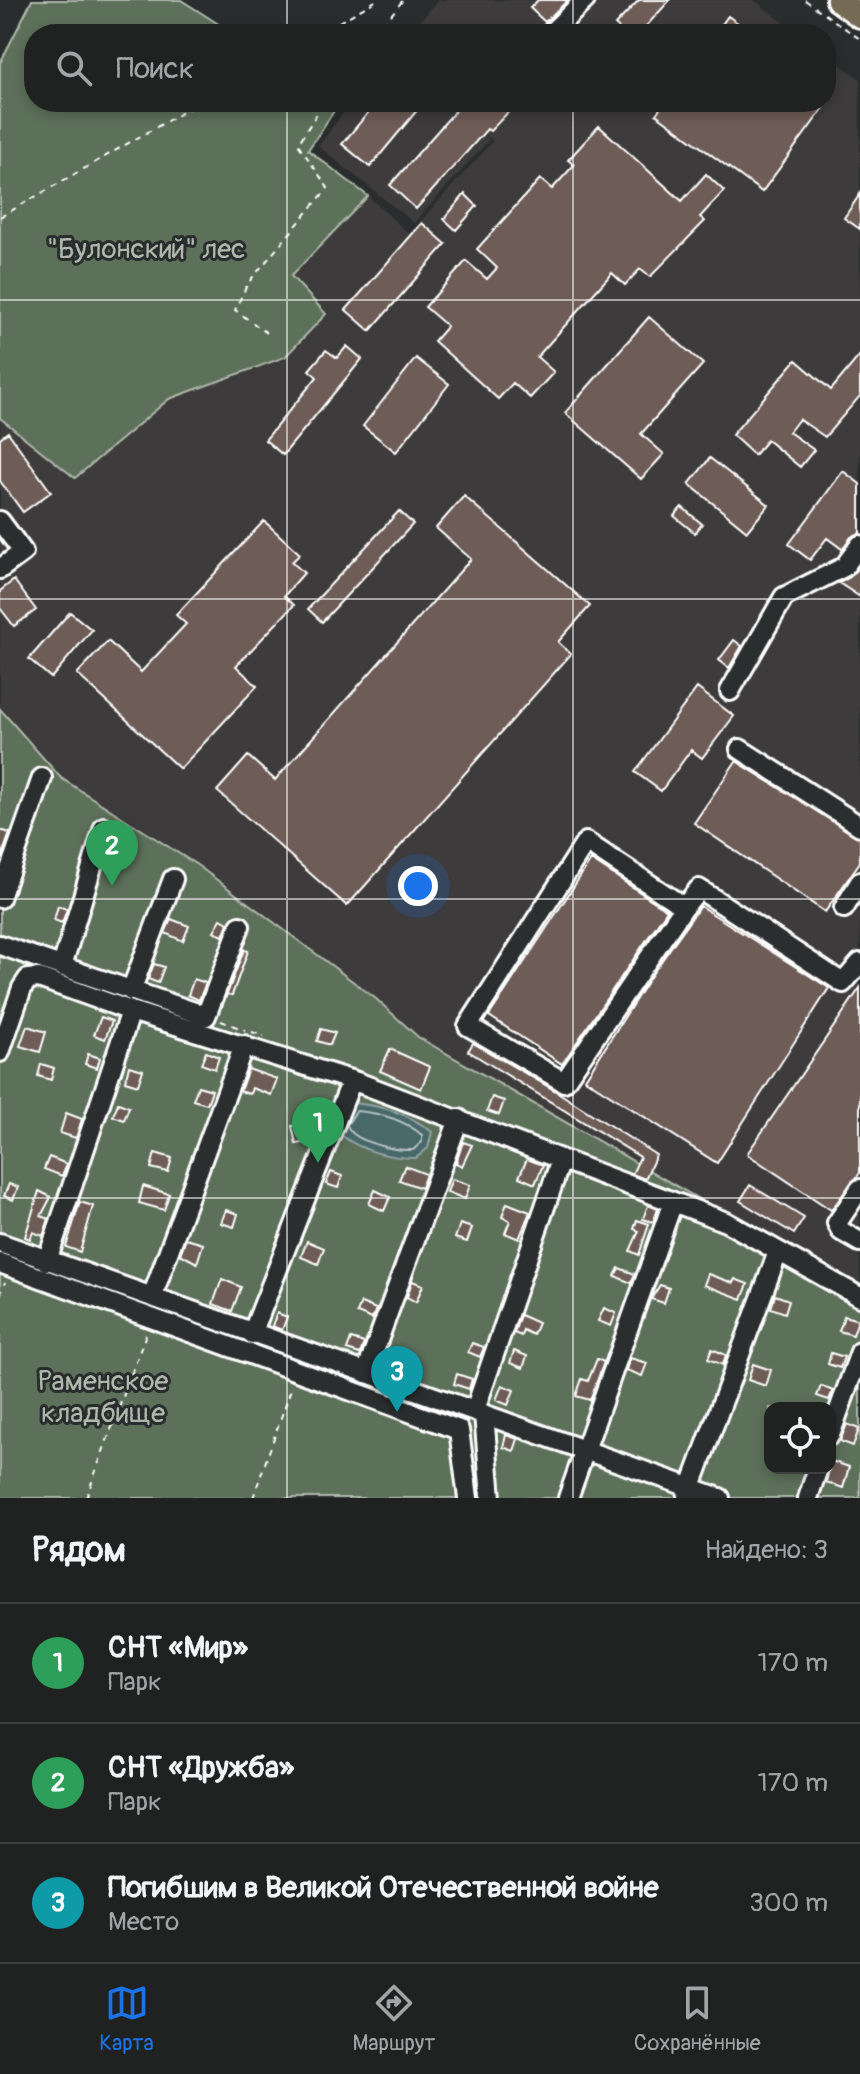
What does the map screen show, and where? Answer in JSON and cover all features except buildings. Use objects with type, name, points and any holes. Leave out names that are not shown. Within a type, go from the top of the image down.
[{"type":"main road","points":[[838,0],[860,16]]},
{"type":"lane","points":[[560,24],[585,0]]},
{"type":"lane","points":[[0,521],[23,552],[0,569]]},
{"type":"lane","points":[[730,691],[784,597],[844,567],[860,545]]},
{"type":"lane","points":[[740,749],[860,826]]},
{"type":"lane","points":[[0,898],[42,778]]},
{"type":"lane","points":[[62,966],[104,827]]},
{"type":"lane","points":[[684,907],[586,842],[468,1026],[564,1082],[699,889],[843,983],[860,963]]},
{"type":"lane","points":[[131,991],[173,879]]},
{"type":"lane","points":[[844,908],[860,882]]},
{"type":"lane","points":[[0,945],[206,1016],[240,926]]},
{"type":"lane","points":[[0,1052],[22,988],[28,979],[39,978],[131,1011],[352,1080],[726,1222],[860,1297]]},
{"type":"lane","points":[[47,1261],[131,1011]]},
{"type":"lane","points":[[152,1297],[244,1045]]},
{"type":"lane","points":[[252,1334],[352,1080]]},
{"type":"lane","points":[[366,1373],[459,1119]]},
{"type":"lane","points":[[491,1498],[479,1412],[561,1160]]},
{"type":"lane","points":[[860,1189],[837,1223],[841,1231],[860,1242]]},
{"type":"lane","points":[[568,1498],[673,1202]]},
{"type":"lane","points":[[0,1243],[586,1449],[688,1493],[720,1498]]},
{"type":"lane","points":[[688,1493],[778,1252]]},
{"type":"lane","points":[[0,1263],[459,1430],[468,1498]]},
{"type":"lane","points":[[836,1418],[860,1352]]},
{"type":"lane","points":[[808,1498],[816,1474]]},
{"type":"path","points":[[335,24],[377,0]]},
{"type":"path","points":[[384,24],[403,0]]},
{"type":"path","points":[[805,0],[860,39]]},
{"type":"path","points":[[0,217],[183,112]]},
{"type":"path","points":[[267,333],[235,310],[248,283],[328,188],[298,144],[318,112]]},
{"type":"path","points":[[86,1498],[152,1318]]},
{"type":"path","points":[[253,1498],[298,1371]]},
{"type":"shaded area","points":[[439,0],[754,0],[786,24],[417,24]]},
{"type":"shaded area","points":[[836,61],[860,79],[860,1291],[418,1037],[375,998],[198,865],[61,778],[0,709],[0,418],[75,477],[169,399],[285,357],[326,314],[291,277],[368,196],[409,234],[493,141],[457,112],[836,112]]},
{"type":"shaded area","points":[[344,112],[454,112],[489,140],[414,223],[318,146]]},
{"type":"green space","name":"\"Булонский\" лес","points":[[32,0],[181,0],[218,24],[24,24],[24,112],[333,112],[308,150],[368,196],[291,276],[326,314],[285,357],[169,399],[75,478],[0,418],[0,63]]},
{"type":"green space","name":"Раменское кладбище","points":[[0,709],[61,778],[197,865],[375,998],[418,1037],[860,1292],[860,1498],[0,1498]]},
{"type":"water","points":[[353,1103],[385,1108],[414,1120],[432,1132],[428,1148],[416,1158],[406,1158],[376,1152],[348,1140],[340,1134],[345,1110]]},
{"type":"place","name":"СНТ «Дружба»","points":[[112,886]]},
{"type":"place","name":"СНТ «Мир»","points":[[318,1163]]},
{"type":"place","name":"Погибшим в Великой Отечественной войне","points":[[397,1412]]}]
